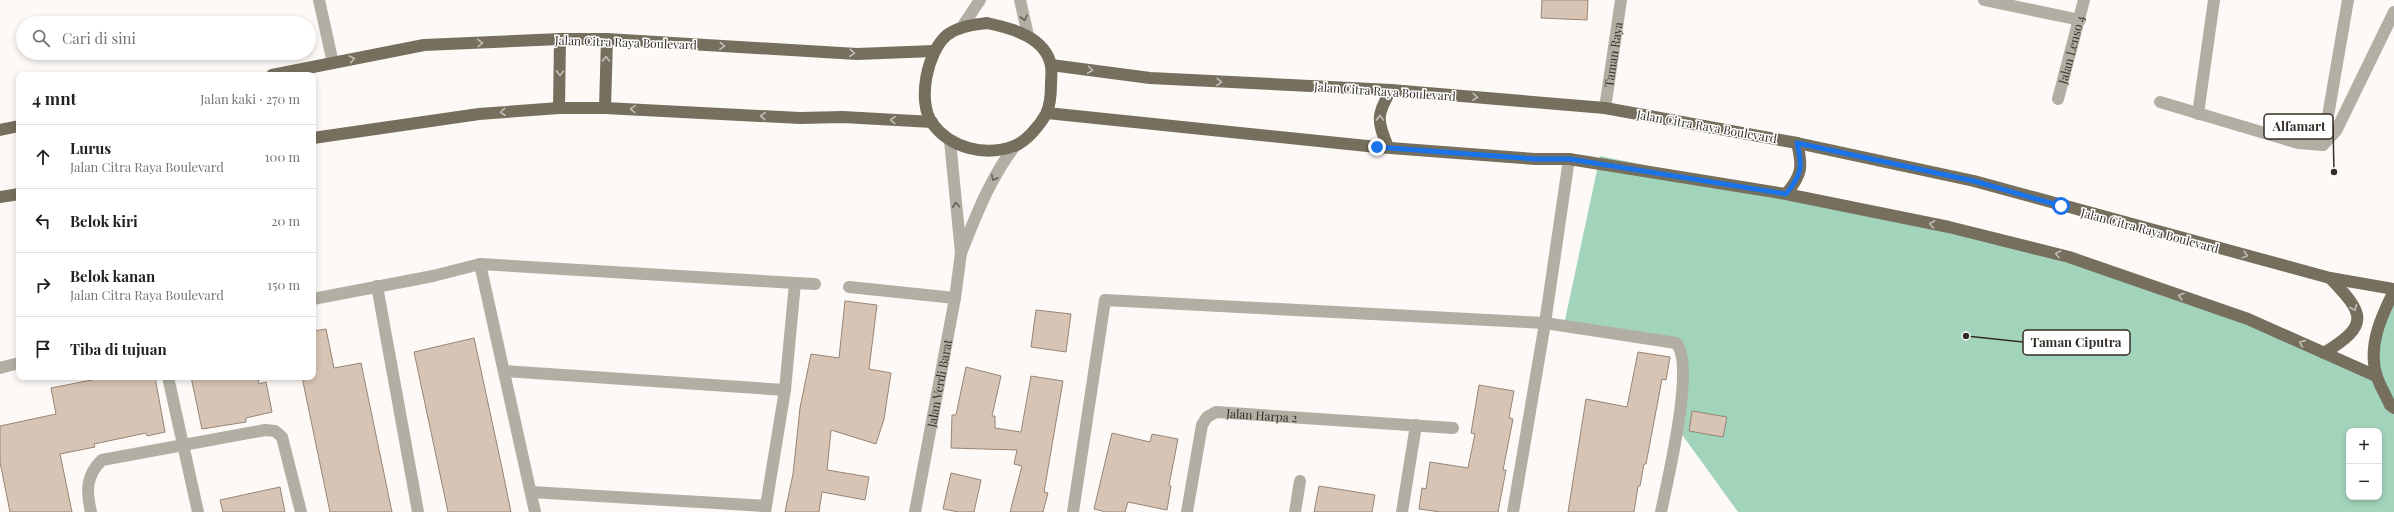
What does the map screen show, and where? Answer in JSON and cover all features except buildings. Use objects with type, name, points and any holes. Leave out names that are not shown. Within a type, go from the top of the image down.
[{"type":"main road","points":[[987,23],[1028,35],[1044,50],[1051,65],[1051,92],[1047,113],[1034,131],[1015,146],[993,150],[970,149],[950,141],[932,122],[925,99],[926,75],[934,50],[947,36],[962,27],[987,23]]},
{"type":"main road","name":"Jalan Citra Raya Boulevard","points":[[287,72],[424,45],[560,39],[607,39],[857,54],[934,50]]},
{"type":"main road","points":[[559,108],[560,39]]},
{"type":"main road","points":[[605,108],[607,39]]},
{"type":"main road","name":"Jalan Citra Raya Boulevard","points":[[1051,65],[1150,78],[1391,90],[1605,108],[1797,143],[1974,181],[2330,278],[2394,290]]},
{"type":"main road","points":[[1388,147],[1380,127],[1379,117],[1381,106],[1391,90]]},
{"type":"main road","points":[[316,138],[479,114],[559,108],[605,108],[800,118],[843,117],[932,122]]},
{"type":"main road","points":[[1047,113],[1388,147],[1535,159],[1569,159],[1786,194],[1949,227],[2069,257],[2248,319],[2376,376]]},
{"type":"main road","points":[[0,130],[16,127]]},
{"type":"main road","points":[[1786,194],[1798,180],[1801,169],[1801,160],[1797,143]]},
{"type":"main road","points":[[0,198],[16,195]]},
{"type":"main road","points":[[2324,353],[2353,333],[2357,320],[2357,313],[2352,302],[2330,278]]},
{"type":"main road","points":[[2394,290],[2378,325],[2373,351],[2376,376],[2390,405],[2394,408]]},
{"type":"street","points":[[319,0],[333,63]]},
{"type":"street","points":[[962,27],[980,0]]},
{"type":"street","points":[[1020,0],[1028,35]]},
{"type":"street","name":"Taman Raya","points":[[1605,108],[1621,0]]},
{"type":"street","points":[[1984,0],[2080,20]]},
{"type":"street","name":"Jalan Lenso 4","points":[[2058,99],[2080,20],[2084,0]]},
{"type":"street","points":[[2198,114],[2214,0]]},
{"type":"street","points":[[2323,145],[2348,0]]},
{"type":"street","points":[[2323,145],[2336,131],[2394,12]]},
{"type":"street","points":[[2160,102],[2298,143],[2323,145]]},
{"type":"street","name":"Jalan Verdi Barat","points":[[915,512],[955,298],[961,253],[950,141]]},
{"type":"street","name":"Jalan Verdi Barat","points":[[961,253],[987,190],[1001,163],[1015,146]]},
{"type":"street","points":[[1513,512],[1545,323],[1569,159]]},
{"type":"street","points":[[480,264],[535,512]]},
{"type":"street","points":[[316,298],[480,264],[815,284]]},
{"type":"street","points":[[531,492],[766,509],[785,390],[795,283]]},
{"type":"street","points":[[377,286],[418,512]]},
{"type":"street","points":[[849,287],[955,298]]},
{"type":"street","points":[[1073,512],[1105,300],[1545,323],[1656,338],[1676,343],[1681,348],[1684,369],[1678,428],[1661,512]]},
{"type":"street","points":[[0,368],[16,364]]},
{"type":"street","points":[[504,371],[785,390]]},
{"type":"street","points":[[169,380],[198,512]]},
{"type":"street","name":"Jalan Harpa 2","points":[[1187,512],[1202,425],[1207,417],[1216,412],[1453,428]]},
{"type":"street","points":[[1402,512],[1416,425]]},
{"type":"street","points":[[91,512],[89,478],[93,469],[102,460],[265,430],[275,431],[282,437],[301,512]]},
{"type":"street","points":[[1295,512],[1300,481]]},
{"type":"green space","points":[[1600,156],[1949,227],[2205,304],[2376,376],[2373,351],[2394,291],[2394,512],[1738,512],[1678,429],[1684,369],[1672,340],[1565,320]]},
{"type":"place","name":"Alfamart","points":[[2334,172]]},
{"type":"place","name":"Taman Ciputra","points":[[1966,336]]},
{"type":"route","points":[[1377,147],[1535,159],[1569,159],[1786,194],[1798,180],[1801,169],[1801,160],[1797,143],[1974,181],[2061,206]]}]
